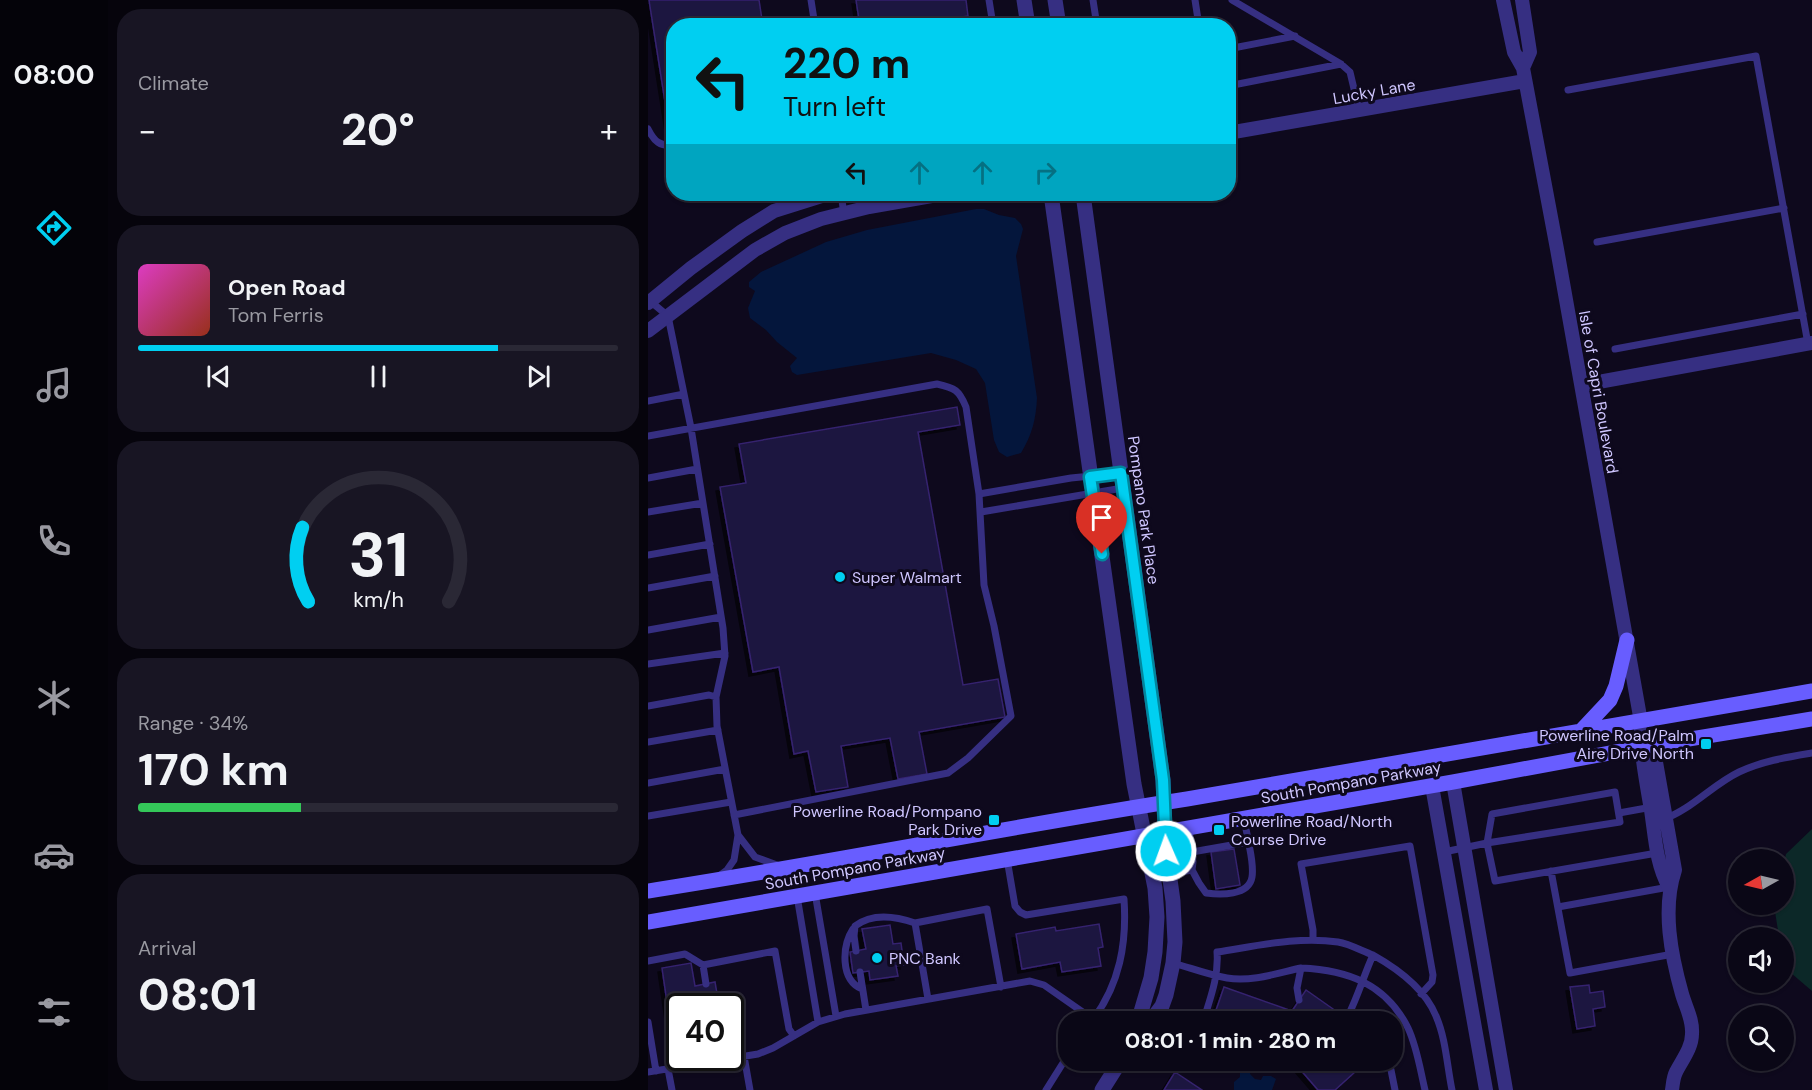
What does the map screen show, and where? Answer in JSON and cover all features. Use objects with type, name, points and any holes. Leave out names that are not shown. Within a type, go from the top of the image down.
[{"type":"main road","points":[[1580,732],[1610,700],[1616,687],[1627,640]]},
{"type":"main road","name":"South Pompano Parkway","points":[[648,891],[1812,691]]},
{"type":"main road","name":"South Pompano Parkway","points":[[648,922],[1812,719]]},
{"type":"street","points":[[1024,0],[1027,18]]},
{"type":"street","points":[[1055,0],[1058,18]]},
{"type":"street","name":"Isle of Capri Boulevard","points":[[1503,0],[1514,52],[1524,74],[1647,746],[1664,852],[1675,870],[1669,887],[1669,928],[1682,994],[1692,1021],[1692,1037],[1675,1075],[1672,1090]]},
{"type":"street","name":"Isle of Capri Boulevard","points":[[1522,0],[1530,52],[1524,74]]},
{"type":"street","name":"Lucky Lane","points":[[1236,132],[1359,110],[1524,74]]},
{"type":"street","points":[[649,301],[742,231],[774,211],[806,201]]},
{"type":"street","points":[[648,331],[755,250],[775,238],[821,219],[903,201]]},
{"type":"street","points":[[1052,201],[1134,784],[1155,888],[1157,927],[1154,965],[1141,1011]]},
{"type":"street","name":"Pompano Park Place","points":[[1084,201],[1163,780],[1166,851],[1175,915],[1173,963],[1169,985],[1158,1011]]},
{"type":"street","points":[[1581,386],[1810,343]]},
{"type":"street","points":[[1453,783],[1506,1090]]},
{"type":"street","points":[[1432,786],[1486,1090]]},
{"type":"street","points":[[1460,943],[1480,938]]},
{"type":"street","points":[[1478,1047],[1498,1043]]},
{"type":"street","points":[[1102,1090],[1114,1071]]},
{"type":"lane","points":[[811,0],[814,18]]},
{"type":"lane","points":[[989,0],[992,18]]},
{"type":"lane","points":[[1093,0],[1096,18]]},
{"type":"lane","points":[[1195,0],[1198,18]]},
{"type":"lane","points":[[1232,0],[1341,64],[1350,72],[1359,110]]},
{"type":"lane","points":[[1236,48],[1295,36]]},
{"type":"lane","points":[[1568,90],[1756,56],[1810,343]]},
{"type":"lane","points":[[1236,84],[1341,64]]},
{"type":"lane","points":[[648,129],[651,142],[666,146]]},
{"type":"lane","points":[[842,201],[844,214]]},
{"type":"lane","points":[[1597,242],[1784,208]]},
{"type":"lane","points":[[649,301],[668,316],[698,469],[725,653],[717,697],[717,730],[738,835],[734,860],[727,870],[713,881]]},
{"type":"lane","points":[[1615,349],[1803,314]]},
{"type":"lane","points":[[648,436],[937,384],[953,388],[961,395],[966,407],[981,512],[984,585],[1011,716],[968,758],[948,773],[734,815]]},
{"type":"lane","points":[[648,401],[684,394]]},
{"type":"lane","points":[[648,478],[698,469]]},
{"type":"lane","points":[[979,494],[1071,478],[1090,477],[1122,481]]},
{"type":"lane","points":[[981,512],[1093,494],[1122,481]]},
{"type":"lane","points":[[648,512],[703,503]]},
{"type":"lane","points":[[648,555],[710,544]]},
{"type":"lane","points":[[648,588],[715,576]]},
{"type":"lane","points":[[648,630],[721,617]]},
{"type":"lane","points":[[648,664],[725,653]]},
{"type":"lane","points":[[648,706],[709,695],[717,697]]},
{"type":"lane","points":[[648,742],[717,730]]},
{"type":"lane","points":[[1619,813],[1680,812],[1739,772],[1779,759],[1812,753]]},
{"type":"lane","points":[[648,783],[725,769]]},
{"type":"lane","points":[[1444,852],[1487,843],[1620,822],[1615,792],[1492,814],[1487,843],[1495,881],[1664,852]]},
{"type":"lane","points":[[648,816],[731,802]]},
{"type":"lane","points":[[1189,828],[1192,870],[1206,892],[1220,895],[1247,887],[1252,879],[1252,863],[1244,819]]},
{"type":"lane","points":[[738,835],[755,857],[784,868]]},
{"type":"lane","points":[[1192,852],[1243,843],[1248,839]]},
{"type":"lane","points":[[1313,940],[1301,864],[1410,846],[1433,975],[1432,982],[1421,994]]},
{"type":"lane","points":[[1007,860],[1015,906],[1026,915],[1124,898],[1126,923],[1124,950],[1116,977],[1100,1011]]},
{"type":"lane","points":[[1169,874],[1192,870]]},
{"type":"lane","points":[[1551,872],[1570,972],[1673,954]]},
{"type":"lane","points":[[1558,907],[1669,887]]},
{"type":"lane","points":[[815,893],[836,1016]]},
{"type":"lane","points":[[796,896],[818,1022]]},
{"type":"lane","points":[[862,989],[854,986],[849,980],[845,956],[848,936],[861,922],[894,917],[915,923],[987,909],[1001,987]]},
{"type":"lane","points":[[915,923],[928,999]]},
{"type":"lane","points":[[855,927],[856,951]]},
{"type":"lane","points":[[1206,1011],[1216,976],[1218,952],[1293,940],[1340,943],[1373,955],[1406,978],[1421,994],[1436,1016],[1452,1090]]},
{"type":"lane","points":[[648,961],[685,954],[702,965],[775,951],[789,1029],[794,1036]]},
{"type":"lane","points":[[1349,1011],[1359,993],[1373,955]]},
{"type":"lane","points":[[1173,963],[1230,979],[1301,968],[1340,972],[1362,981],[1385,996],[1397,1008],[1418,1055],[1425,1090]]},
{"type":"lane","points":[[702,965],[706,984]]},
{"type":"lane","points":[[1299,1000],[1297,988],[1301,968]]},
{"type":"lane","points":[[860,972],[866,1010]]},
{"type":"lane","points":[[750,1090],[744,1056],[773,1048],[818,1022],[836,1016],[1030,981],[1044,986],[1080,1011]]},
{"type":"lane","points":[[648,1022],[656,1071]]},
{"type":"lane","points":[[648,1072],[666,1069]]},
{"type":"lane","points":[[668,1071],[672,1090]]},
{"type":"lane","points":[[1046,1090],[1058,1071]]},
{"type":"lane","points":[[1392,1071],[1395,1090]]},
{"type":"green space","points":[[1812,829],[1812,991],[1794,976],[1794,927],[1777,927],[1776,915],[1794,915],[1794,849],[1791,849]]},
{"type":"water","points":[[976,209],[1015,218],[1023,229],[1016,256],[1037,398],[1033,427],[1021,453],[1007,457],[999,452],[994,440],[985,383],[976,369],[931,353],[797,375],[792,372],[790,366],[797,358],[750,318],[748,308],[755,291],[749,287],[749,282],[761,272],[826,242],[867,230]]},
{"type":"water","points":[[1251,1071],[1250,1074],[1255,1079],[1261,1080],[1263,1076],[1271,1076],[1276,1079],[1272,1090],[1234,1090],[1234,1082],[1240,1077],[1240,1072]]},
{"type":"building","points":[[649,0],[759,0],[762,18],[666,18],[666,108]]},
{"type":"building","points":[[856,0],[966,0],[968,16],[955,18],[859,18]]},
{"type":"building","name":"Super Walmart","points":[[957,407],[960,425],[918,432],[963,685],[998,679],[1005,717],[919,732],[927,774],[898,779],[890,738],[841,746],[848,787],[816,792],[808,751],[794,754],[779,667],[753,672],[720,487],[746,483],[739,444]]},
{"type":"building","points":[[1234,849],[1240,885],[1216,889],[1211,852]]},
{"type":"building","points":[[1099,924],[1103,947],[1098,948],[1101,966],[1062,972],[1060,962],[1022,969],[1016,934],[1055,927],[1056,931]]},
{"type":"building","name":"PNC Bank","points":[[890,925],[893,944],[901,943],[904,965],[896,966],[898,976],[870,980],[869,971],[853,973],[850,952],[866,949],[862,929]]},
{"type":"building","points":[[691,963],[695,986],[715,982],[717,993],[666,993],[666,996],[662,968]]},
{"type":"building","points":[[1589,985],[1590,993],[1603,991],[1605,1007],[1593,1009],[1595,1026],[1577,1029],[1570,987]]},
{"type":"building","points":[[1224,987],[1292,1011],[1216,1011]]},
{"type":"building","points":[[1306,990],[1336,1011],[1292,1011]]},
{"type":"building","points":[[1302,1071],[1355,1072],[1335,1090],[1318,1090]]},
{"type":"building","points":[[1175,1072],[1202,1090],[1164,1090]]},
{"type":"place","name":"Super Walmart","points":[[840,577]]},
{"type":"place","name":"Powerline Road/Palm Aire Drive North","points":[[1706,744]]},
{"type":"place","name":"Powerline Road/Pompano Park Drive","points":[[994,820]]},
{"type":"place","name":"Powerline Road/North Course Drive","points":[[1219,830]]},
{"type":"place","name":"PNC Bank","points":[[877,958]]},
{"type":"route","points":[[1102,554],[1090,477],[1121,473],[1163,780],[1166,851]]}]
